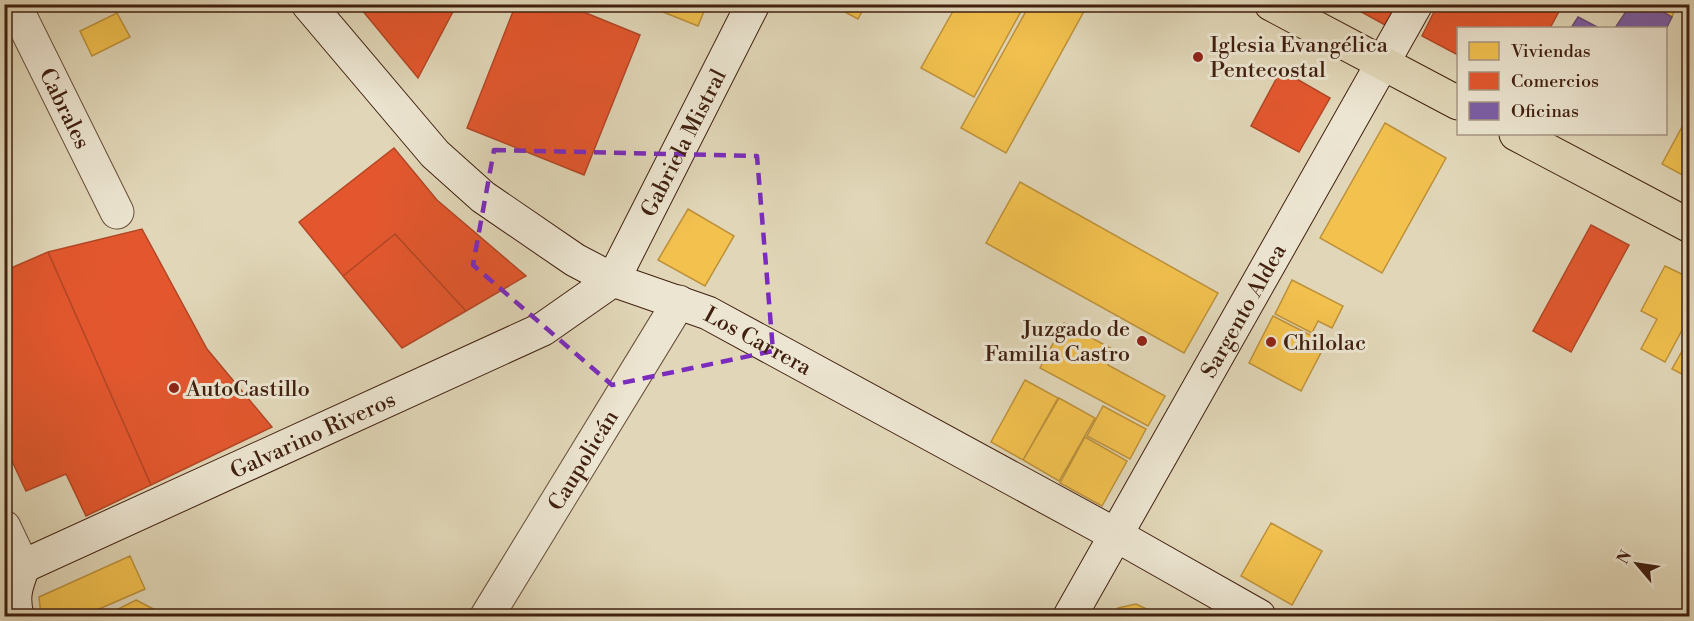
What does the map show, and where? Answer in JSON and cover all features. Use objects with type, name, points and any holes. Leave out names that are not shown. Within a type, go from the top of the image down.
[{"type":"highway","points":[[1271,4],[1457,102]]},
{"type":"highway","points":[[1518,135],[1689,225]]},
{"type":"main road","name":"Cabrales","points":[[14,4],[117,212]]},
{"type":"main road","name":"Los Carrera","points":[[308,4],[435,154],[483,197],[575,260],[613,280],[708,313],[1116,535],[1259,616]]},
{"type":"main road","name":"Gabriela Mistral","points":[[613,280],[753,4]]},
{"type":"main road","name":"Sargento Aldea","points":[[1070,616],[1416,4]]},
{"type":"main road","name":"Galvarino Riveros","points":[[14,571],[543,329],[613,280]]},
{"type":"main road","name":"Caupolicán","points":[[487,616],[679,302]]},
{"type":"main road","points":[[4,527],[14,571],[14,603],[17,616]]},
{"type":"highlighted area","points":[[494,150],[757,156],[773,351],[612,385],[473,265]]},
{"type":"building: Viviendas","points":[[643,4],[707,4],[698,26]]},
{"type":"building: Viviendas","points":[[830,4],[866,4],[858,19]]},
{"type":"building: Viviendas","points":[[957,4],[1025,4],[974,97],[921,68]]},
{"type":"building: Viviendas","points":[[1030,4],[1088,4],[1006,153],[961,128]]},
{"type":"building: Viviendas","points":[[1649,4],[1677,4],[1672,17]]},
{"type":"building: Viviendas","points":[[117,13],[130,37],[92,56],[80,31]]},
{"type":"building: Viviendas","points":[[1690,112],[1690,179],[1662,164]]},
{"type":"building: Viviendas","points":[[1385,123],[1446,158],[1382,273],[1320,238]]},
{"type":"building: Viviendas","points":[[1020,182],[1218,293],[1184,353],[986,243]]},
{"type":"building: Viviendas","points":[[688,209],[734,236],[705,286],[658,260]]},
{"type":"building: Viviendas","points":[[1665,266],[1690,278],[1690,315],[1665,362],[1641,349],[1657,319],[1641,311]]},
{"type":"building: Viviendas","points":[[1292,280],[1343,306],[1332,328],[1318,321],[1312,333],[1275,314]]},
{"type":"building: Viviendas","points":[[1273,316],[1326,343],[1301,391],[1249,363]]},
{"type":"building: Viviendas","points":[[1064,323],[1116,351],[1108,365],[1165,396],[1148,426],[1040,368]]},
{"type":"building: Viviendas","points":[[1690,337],[1690,378],[1672,369]]},
{"type":"building: Viviendas","points":[[1025,380],[1058,398],[1023,460],[991,442]]},
{"type":"building: Viviendas","points":[[1059,398],[1095,418],[1059,481],[1023,460]]},
{"type":"building: Viviendas","points":[[1103,406],[1146,429],[1130,459],[1087,436]]},
{"type":"building: Viviendas","points":[[1085,437],[1127,461],[1102,506],[1060,483]]},
{"type":"building: Viviendas","points":[[1271,523],[1322,551],[1292,605],[1241,576]]},
{"type":"building: Viviendas","points":[[130,556],[145,589],[83,616],[41,616],[39,597]]},
{"type":"building: Viviendas","points":[[136,600],[167,616],[106,616]]},
{"type":"building: Viviendas","points":[[1136,604],[1161,616],[1113,616],[1118,608]]},
{"type":"building: Comercios","points":[[357,4],[457,4],[418,78]]},
{"type":"building: Comercios","points":[[516,4],[564,4],[640,35],[584,175],[467,128]]},
{"type":"building: Comercios","points":[[1347,4],[1411,4],[1396,31]]},
{"type":"building: Comercios","points":[[1438,4],[1563,4],[1551,27],[1457,27],[1457,54],[1422,36]]},
{"type":"building: Comercios","points":[[1281,70],[1330,98],[1299,152],[1251,126]]},
{"type":"building: Comercios","points":[[394,148],[437,200],[526,276],[466,311],[395,234],[343,276],[299,222]]},
{"type":"building: Comercios","points":[[1591,225],[1629,245],[1571,352],[1533,331]]},
{"type":"building: Comercios","name":"AutoCastillo","points":[[142,229],[207,349],[272,427],[151,485],[48,252]]},
{"type":"building: Comercios","points":[[395,234],[466,311],[402,348],[343,276]]},
{"type":"building: Comercios","points":[[48,252],[151,485],[86,516],[66,474],[26,491],[4,444],[4,271]]},
{"type":"building: Oficinas","points":[[1631,4],[1649,4],[1672,17],[1667,27],[1616,27]]},
{"type":"building: Oficinas","points":[[1578,17],[1597,27],[1572,27]]},
{"type":"place","name":"Iglesia Evangélica Pentecostal","points":[[1198,57]]},
{"type":"place","name":"Juzgado de Familia Castro","points":[[1142,341]]},
{"type":"place","name":"Chilolac","points":[[1271,342]]},
{"type":"place","name":"AutoCastillo","points":[[174,388]]}]
